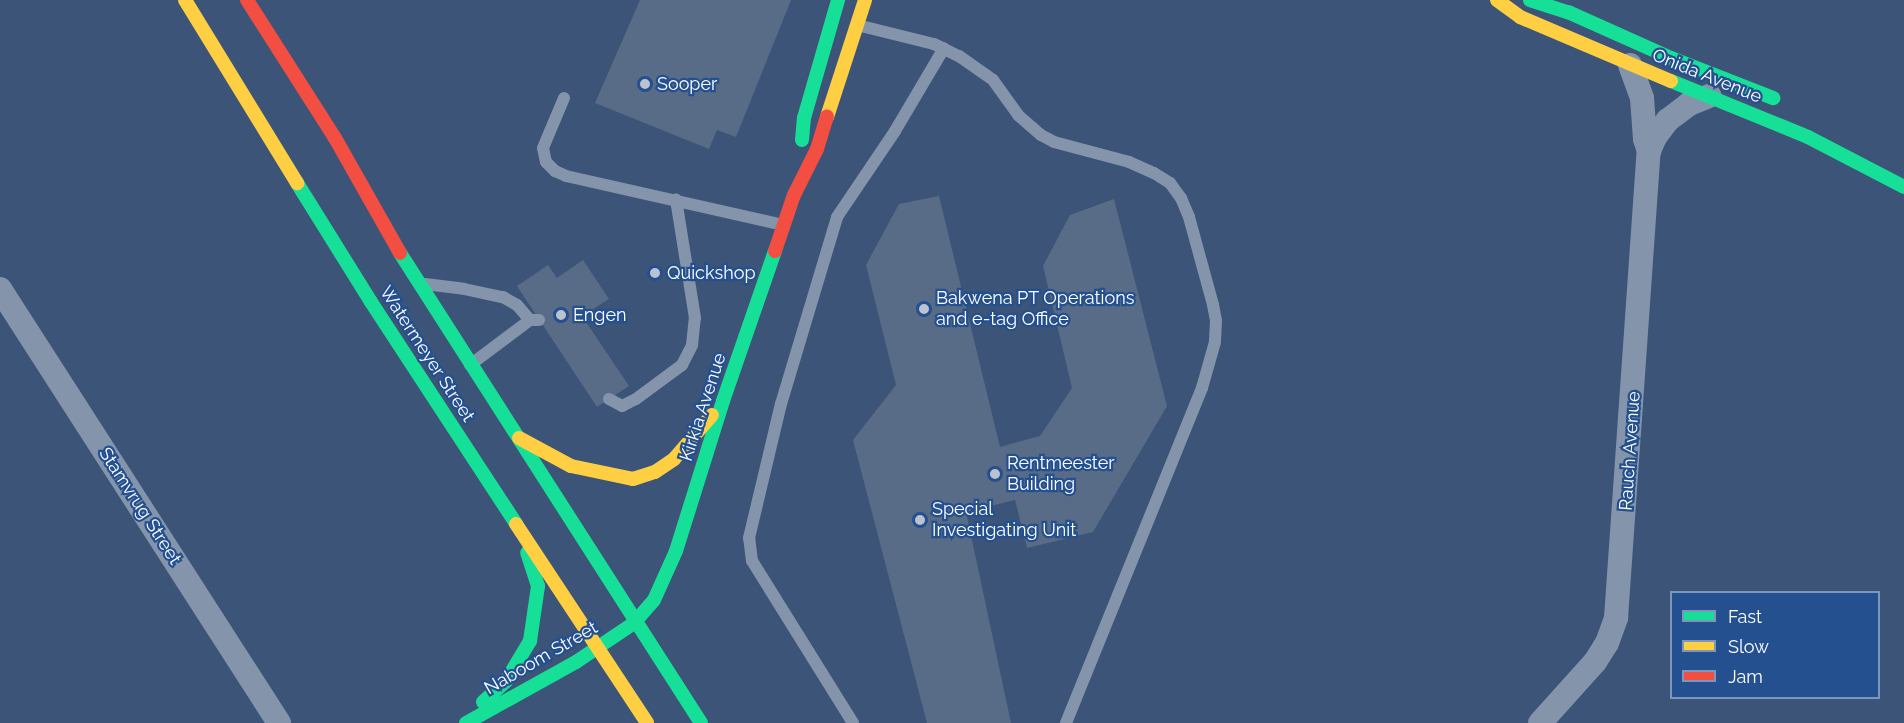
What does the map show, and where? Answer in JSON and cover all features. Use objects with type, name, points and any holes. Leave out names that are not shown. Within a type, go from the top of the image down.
[{"type":"main road","name":"Watermeyer Street","points":[[185,0],[371,302],[646,723]]},
{"type":"main road","name":"Watermeyer Street","points":[[247,0],[335,138],[418,284],[469,366],[701,723]]},
{"type":"main road","name":"Kirkia Avenue","points":[[794,195],[804,118],[838,0]]},
{"type":"main road","name":"Kirkia Avenue","points":[[634,622],[654,600],[675,551],[723,401],[794,195],[817,149],[865,0]]},
{"type":"main road","name":"Onida Avenue","points":[[1497,0],[1520,17],[1630,65],[1808,137],[1904,186]]},
{"type":"main road","name":"Onida Avenue","points":[[1530,0],[1568,12],[1671,58],[1785,104]]},
{"type":"main road","points":[[512,434],[544,454],[571,466],[618,478],[633,479],[655,472],[674,459],[723,401]]},
{"type":"main road","points":[[460,723],[507,681],[530,640],[538,586],[516,525]]},
{"type":"main road","name":"Naboom Street","points":[[466,723],[597,647],[634,622]]},
{"type":"street","name":"Rauch Avenue","points":[[1630,65],[1642,98],[1645,139],[1649,152]]},
{"type":"street","name":"Rauch Avenue","points":[[1540,723],[1600,656],[1611,634],[1618,610],[1649,152],[1655,137],[1668,120],[1689,104],[1709,96]]},
{"type":"street","name":"Stamvrug Street","points":[[0,289],[279,723]]},
{"type":"lane","points":[[833,16],[857,25],[944,48],[984,72],[1002,90],[1019,116],[1041,135],[1054,142],[1129,162],[1170,183],[1181,198],[1189,216],[1214,305],[1215,342],[1202,388],[1066,723]]},
{"type":"lane","points":[[853,723],[752,561],[749,538],[781,404],[837,217],[895,131],[944,48]]},
{"type":"lane","points":[[564,98],[543,148],[546,162],[555,171],[566,176],[784,225]]},
{"type":"lane","points":[[609,399],[622,406],[636,399],[682,365],[693,345],[695,318],[676,200]]},
{"type":"lane","points":[[418,284],[464,289],[503,297],[535,320],[469,366]]},
{"type":"building","points":[[640,0],[791,0],[736,137],[717,130],[709,149],[595,103]]},
{"type":"building","name":"Rentmeester Building","points":[[939,196],[1000,447],[1040,436],[1072,388],[1043,266],[1070,215],[1114,199],[1167,406],[1093,532],[1027,548],[1015,500],[966,512],[1011,723],[927,723],[853,440],[896,385],[866,265],[899,204]]},
{"type":"building","points":[[583,260],[609,299],[582,316],[629,386],[597,407],[517,286],[548,265],[557,278]]},
{"type":"traffic: fast","points":[[802,140],[804,118],[838,0]]},
{"type":"traffic: fast","points":[[1530,0],[1568,12],[1671,58],[1773,98]]},
{"type":"traffic: fast","points":[[1671,81],[1808,137],[1904,187]]},
{"type":"traffic: fast","points":[[297,183],[371,302],[516,524]]},
{"type":"traffic: fast","points":[[466,723],[576,662],[634,623],[654,600],[676,551],[723,401],[775,251]]},
{"type":"traffic: fast","points":[[400,253],[701,723]]},
{"type":"traffic: fast","points":[[483,702],[506,681],[530,641],[538,586],[527,553]]},
{"type":"traffic: slow","points":[[185,0],[297,183]]},
{"type":"traffic: slow","points":[[827,117],[865,0]]},
{"type":"traffic: slow","points":[[1497,0],[1520,17],[1671,81]]},
{"type":"traffic: slow","points":[[519,438],[571,466],[633,479],[655,472],[674,459],[712,415]]},
{"type":"traffic: slow","points":[[516,524],[647,723]]},
{"type":"traffic: jam","points":[[247,0],[335,138],[400,253]]},
{"type":"traffic: jam","points":[[775,251],[794,195],[817,149],[827,117]]},
{"type":"place","name":"Sooper","points":[[645,84]]},
{"type":"place","name":"Quickshop","points":[[655,273]]},
{"type":"place","name":"Bakwena PT Operations and e-tag Office","points":[[924,309]]},
{"type":"place","name":"Engen","points":[[561,315]]},
{"type":"place","name":"Rentmeester Building","points":[[995,474]]},
{"type":"place","name":"Special Investigating Unit","points":[[920,520]]}]
